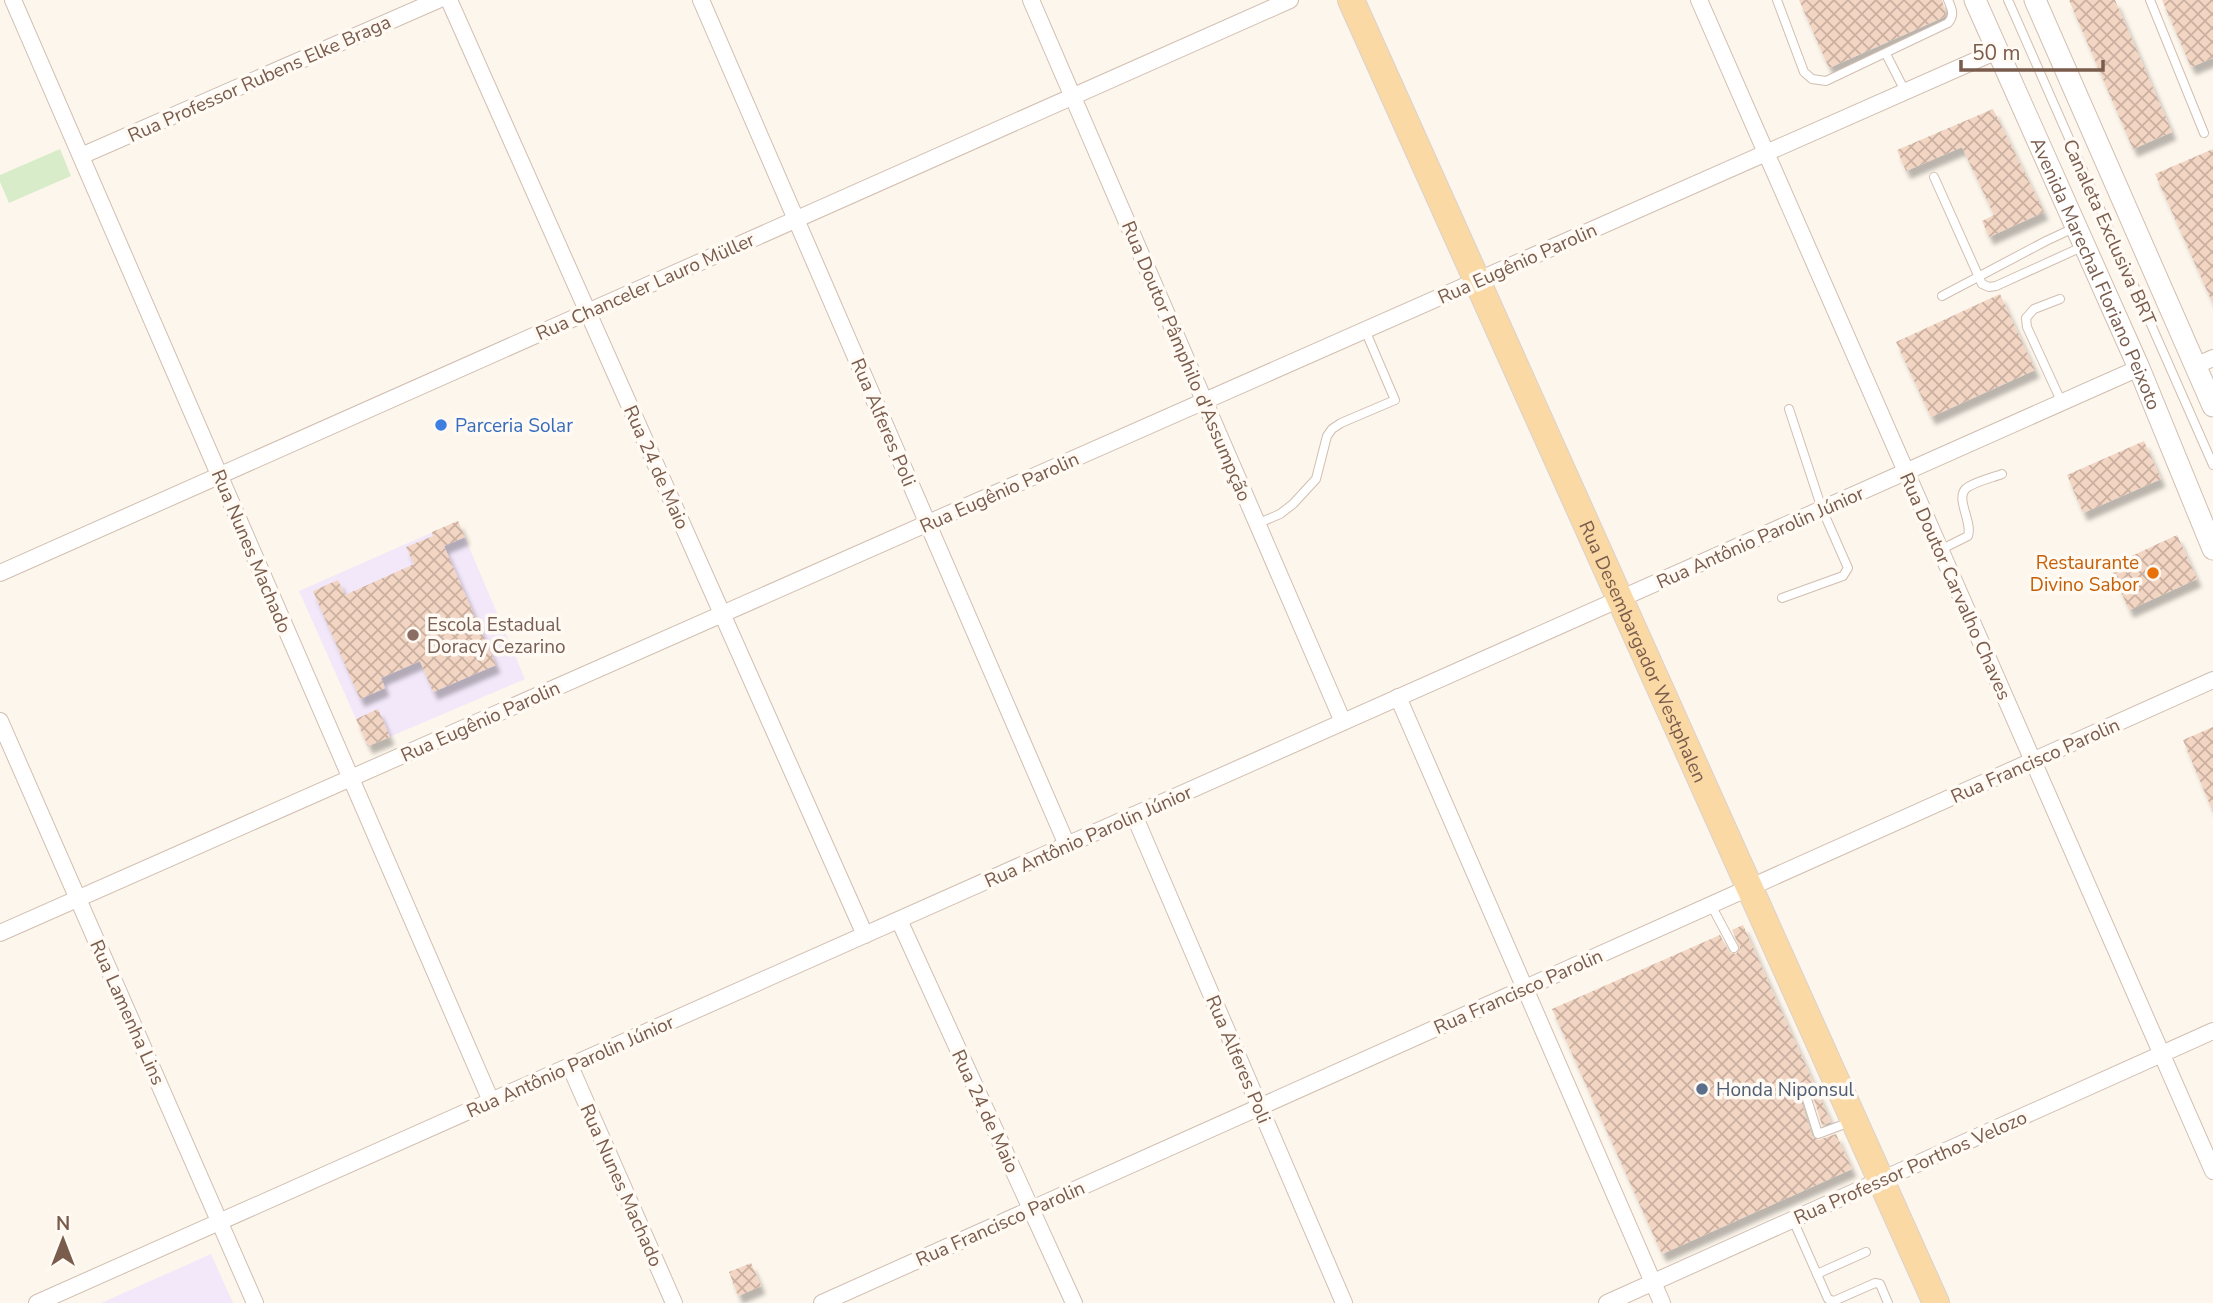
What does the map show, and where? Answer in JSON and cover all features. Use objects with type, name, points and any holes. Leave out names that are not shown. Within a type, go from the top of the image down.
[{"type":"main road","name":"Rua Desembargador Westphalen","points":[[1351,0],[1936,1303]]},
{"type":"street","name":"Rua Nunes Machado","points":[[13,0],[491,1101]]},
{"type":"street","name":"Rua Professor Rubens Elke Braga","points":[[81,156],[438,0]]},
{"type":"street","name":"Rua 24 de Maio","points":[[449,0],[865,935]]},
{"type":"street","name":"Rua Alferes Poli","points":[[701,0],[1067,845]]},
{"type":"street","name":"Rua Doutor Pâmphilo d'Assumpção","points":[[1031,0],[1343,722]]},
{"type":"street","name":"Rua Chanceler Lauro Müller","points":[[0,573],[1290,0]]},
{"type":"street","name":"Rua Doutor Carvalho Chaves","points":[[1699,0],[2213,1171]]},
{"type":"street","name":"Avenida Marechal Floriano Peixoto","points":[[1975,0],[2139,368],[2213,549]]},
{"type":"street","points":[[2035,0],[2204,362],[2213,405]]},
{"type":"street","name":"Rua Eugênio Parolin","points":[[0,933],[1997,51]]},
{"type":"street","name":"Rua Antônio Parolin Júnior","points":[[37,1303],[2139,368]]},
{"type":"street","name":"Rua Francisco Parolin","points":[[822,1303],[2213,680]]},
{"type":"street","points":[[1398,697],[1662,1303]]},
{"type":"street","name":"Rua Lamenha Lins","points":[[0,721],[255,1303]]},
{"type":"street","name":"Rua Alferes Poli","points":[[1134,815],[1344,1303]]},
{"type":"street","name":"Rua 24 de Maio","points":[[899,920],[1074,1303]]},
{"type":"street","name":"Rua Professor Porthos Velozo","points":[[1606,1303],[2213,1031]]},
{"type":"street","name":"Rua Nunes Machado","points":[[570,1066],[674,1303]]},
{"type":"lane","points":[[1777,0],[1804,72],[1812,79],[1826,81],[1948,23],[1952,18],[1948,0]]},
{"type":"lane","name":"Canaleta Exclusiva BRT","points":[[2008,0],[2213,465]]},
{"type":"lane","points":[[2150,0],[2204,133]]},
{"type":"lane","points":[[1886,54],[1905,91]]},
{"type":"lane","points":[[1934,177],[1982,284],[1989,287],[1996,286],[2080,237]]},
{"type":"lane","points":[[1942,296],[1979,275],[2080,237]]},
{"type":"lane","points":[[2060,299],[2034,309],[2026,318],[2027,327],[2062,403]]},
{"type":"lane","points":[[1257,524],[1280,514],[1316,479],[1327,436],[1332,429],[1395,400],[1365,330]]},
{"type":"lane","points":[[1782,598],[1843,576],[1848,568],[1822,509],[1789,409]]},
{"type":"lane","points":[[1940,550],[1968,536],[1970,528],[1962,500],[1967,487],[2002,474]]},
{"type":"lane","points":[[1711,905],[1734,948]]},
{"type":"lane","points":[[1806,1096],[1818,1134],[1854,1120]]},
{"type":"lane","points":[[1793,1220],[1828,1299],[1875,1283],[1880,1284],[1888,1303]]},
{"type":"lane","points":[[1817,1274],[1866,1252]]},
{"type":"shaded area","name":"Escola Estadual Doracy Cezarino","points":[[458,521],[525,679],[368,746],[299,591]]},
{"type":"shaded area","points":[[211,1254],[233,1303],[101,1303]]},
{"type":"green space","points":[[60,149],[71,176],[9,203],[0,182],[0,175]]},
{"type":"building","points":[[1799,0],[1942,0],[1946,14],[1829,68]]},
{"type":"building","points":[[2069,0],[2115,0],[2172,132],[2133,149]]},
{"type":"building","points":[[2162,0],[2213,0],[2213,58],[2191,67]]},
{"type":"building","points":[[1993,109],[2044,212],[1989,237],[1982,221],[1994,215],[1962,147],[1906,171],[1897,150]]},
{"type":"building","points":[[2213,149],[2213,304],[2155,174]]},
{"type":"building","points":[[2000,294],[2035,370],[1931,417],[1896,342]]},
{"type":"building","points":[[2144,441],[2161,479],[2083,513],[2067,475]]},
{"type":"building","points":[[458,521],[465,537],[444,546],[496,665],[433,692],[420,661],[381,678],[385,688],[360,699],[313,591],[338,580],[345,595],[414,564],[406,547],[433,536],[432,532]]},
{"type":"building","name":"Restaurante Divino Sabor","points":[[2177,535],[2197,579],[2129,610],[2110,566]]},
{"type":"building","points":[[378,709],[390,737],[368,746],[356,719]]},
{"type":"building","points":[[2213,727],[2213,812],[2183,740]]},
{"type":"building","name":"Honda Niponsul","points":[[1743,925],[1831,1122],[1822,1125],[1812,1093],[1802,1091],[1800,1098],[1812,1136],[1818,1140],[1836,1134],[1852,1169],[1662,1254],[1552,1009],[1720,935],[1729,952],[1736,954],[1740,948],[1732,930]]},
{"type":"building","points":[[751,1263],[761,1286],[738,1296],[729,1272]]},
{"type":"place","name":"Parceria Solar","points":[[441,425]]},
{"type":"place","name":"Restaurante Divino Sabor","points":[[2153,573]]},
{"type":"place","name":"Escola Estadual Doracy Cezarino","points":[[413,635]]},
{"type":"place","name":"Honda Niponsul","points":[[1702,1089]]}]
